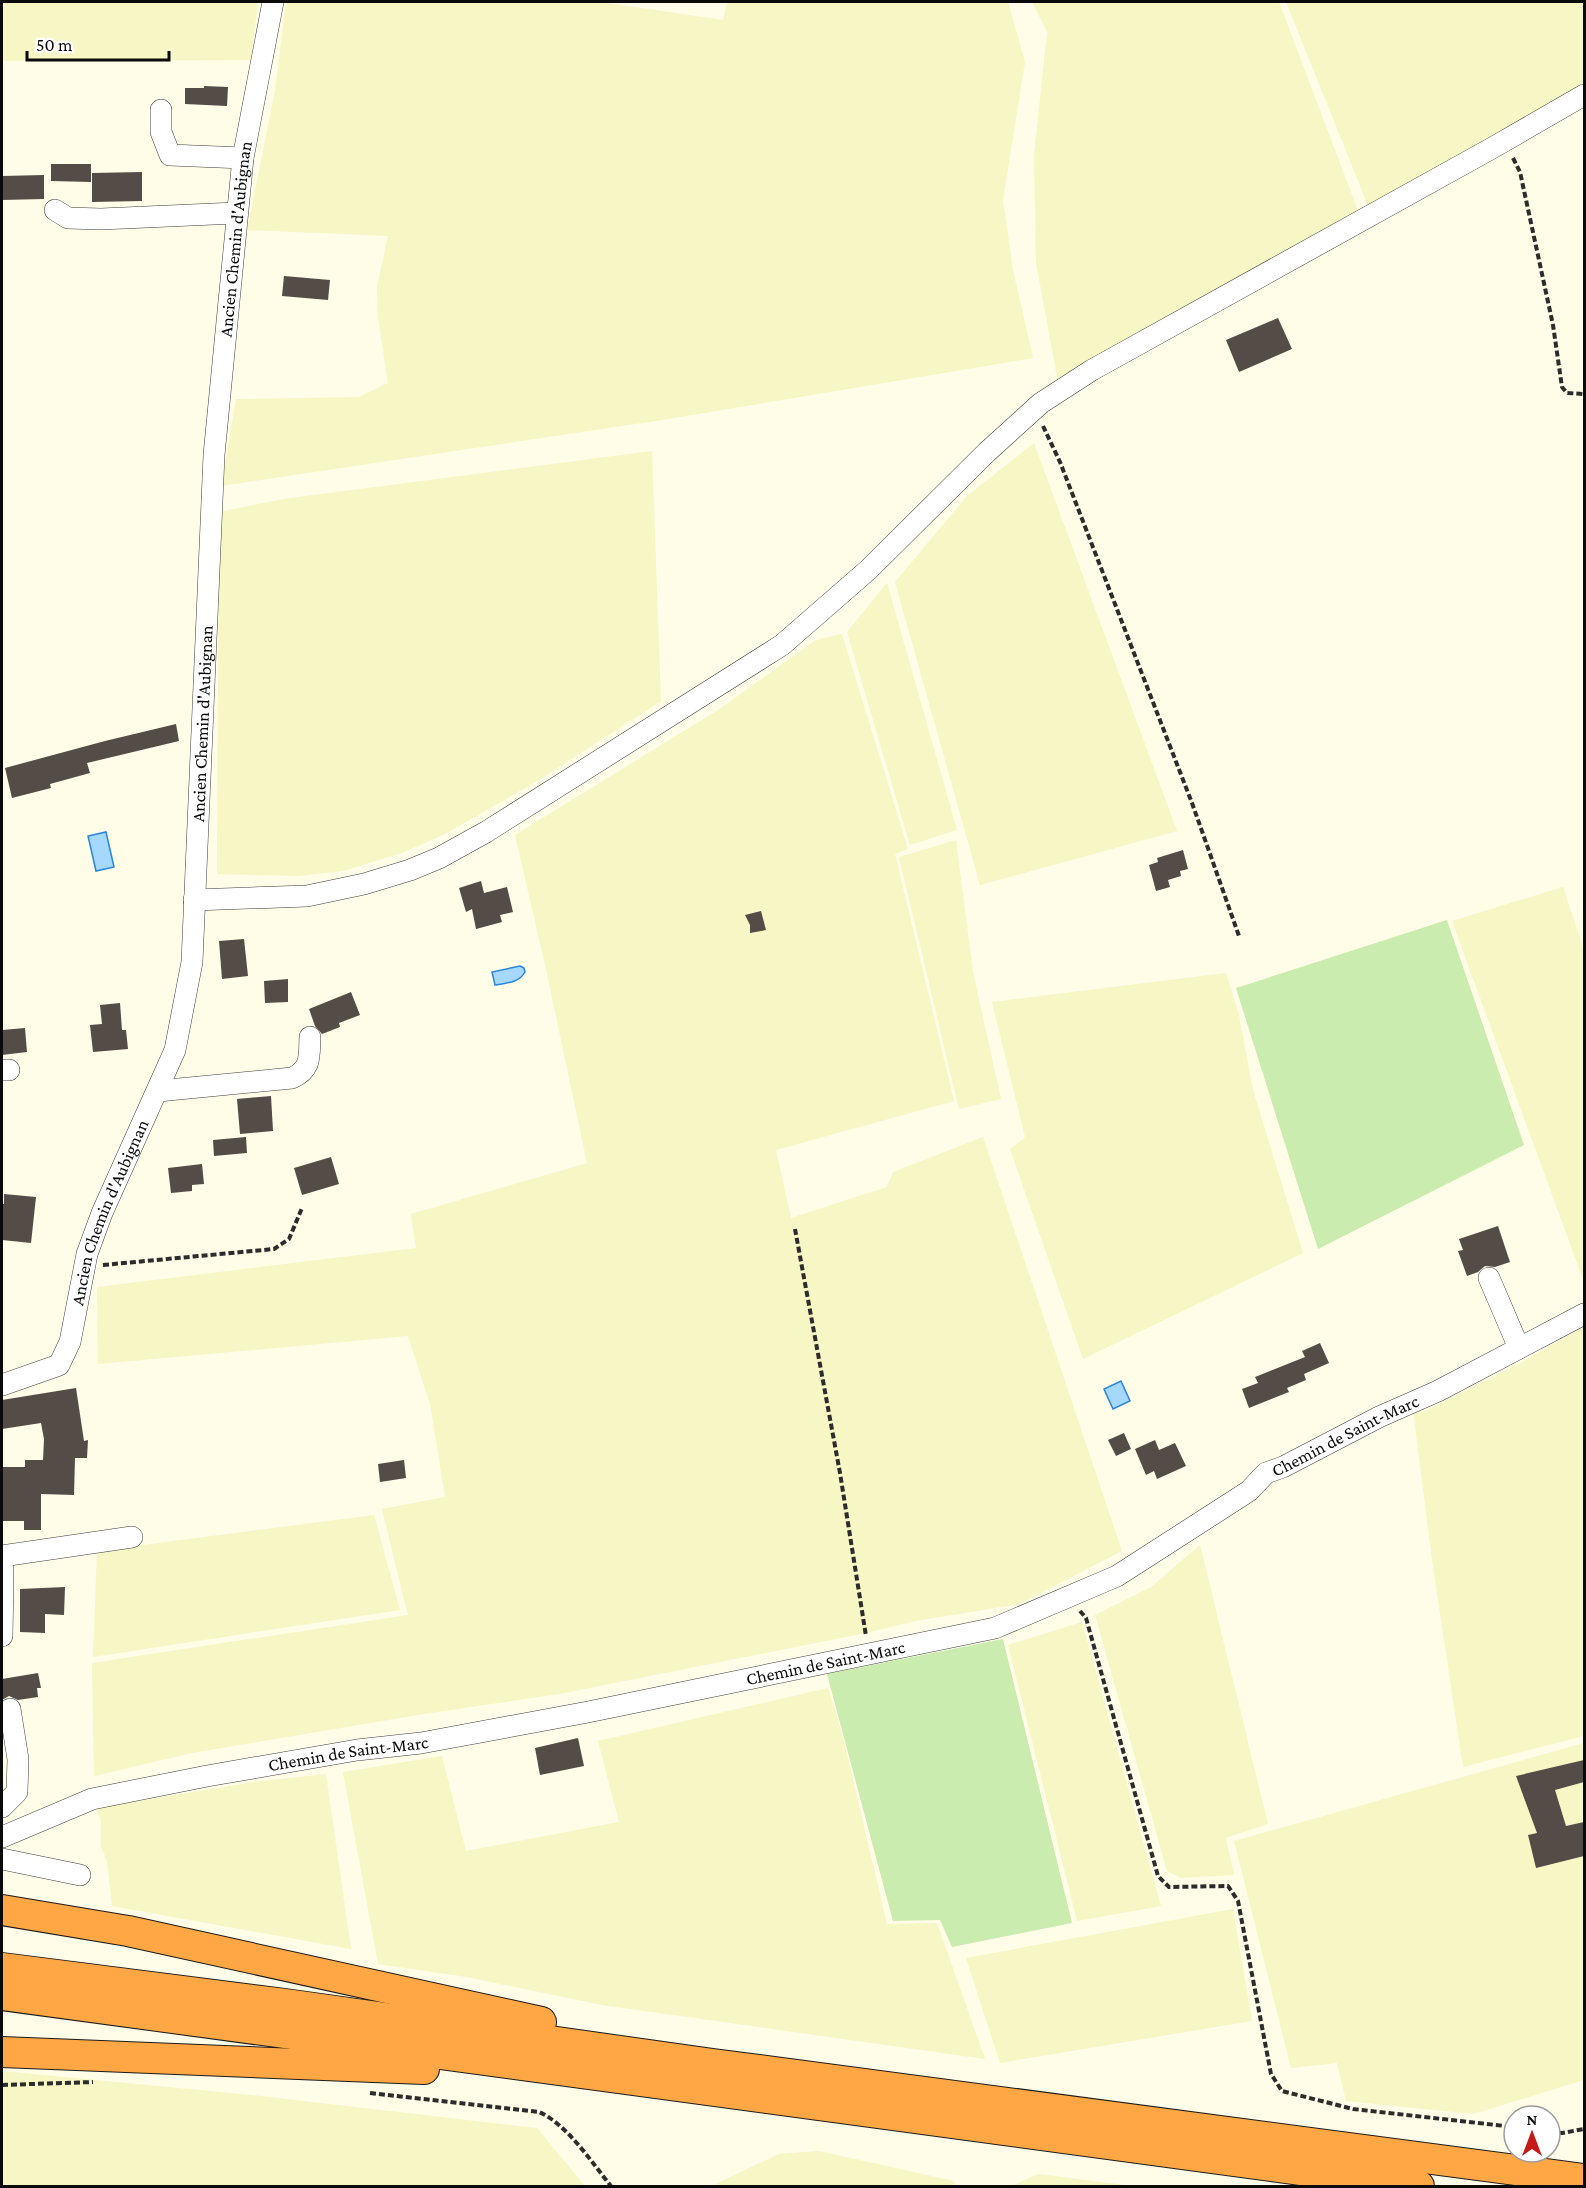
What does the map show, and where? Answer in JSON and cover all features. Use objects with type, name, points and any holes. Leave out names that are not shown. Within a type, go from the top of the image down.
[{"type":"highway","points":[[2,1910],[128,1931],[617,2038],[714,2077]]},
{"type":"highway","points":[[2,1968],[297,2006],[714,2077],[1419,2187]]},
{"type":"highway","points":[[2,1995],[1584,2179]]},
{"type":"highway","points":[[2,2052],[451,2071],[714,2077]]},
{"type":"street","name":"Ancien Chemin d'Aubignan","points":[[2,1385],[59,1365],[70,1342],[87,1254],[102,1213],[175,1050],[192,962],[214,455],[236,213],[243,158],[273,2]]},
{"type":"street","points":[[194,900],[307,896],[364,884],[429,862],[486,832],[783,645],[868,570],[987,452],[1041,403],[1092,370],[1584,95]]},
{"type":"street","points":[[161,110],[161,132],[170,155],[243,158]]},
{"type":"street","points":[[56,210],[68,218],[101,219],[236,213]]},
{"type":"street","points":[[158,1092],[292,1077],[303,1073],[309,1060],[310,1037]]},
{"type":"street","points":[[1489,1278],[1519,1348]]},
{"type":"street","name":"Chemin de Saint-Marc","points":[[2,1836],[92,1799],[357,1750],[421,1743],[995,1628],[1117,1576],[1249,1491],[1266,1473],[1283,1467],[1379,1417],[1438,1391],[1584,1314]]},
{"type":"street","points":[[2,1636],[2,1556],[132,1537]]},
{"type":"street","points":[[2,1807],[17,1792],[18,1759],[9,1708]]},
{"type":"street","points":[[2,1859],[80,1875]]},
{"type":"path","points":[[1494,147],[1513,157],[1520,172],[1553,325],[1562,387],[1567,393],[1584,394]]},
{"type":"path","points":[[1029,414],[1043,427],[1060,462],[1192,803],[1239,936]]},
{"type":"path","points":[[84,1269],[274,1249],[289,1239],[302,1208]]},
{"type":"path","points":[[795,1229],[838,1462],[869,1655]]},
{"type":"path","points":[[1069,1596],[1086,1618],[1158,1876],[1169,1887],[1228,1886],[1238,1901],[1271,2074],[1282,2091],[1353,2109],[1502,2126]]},
{"type":"path","points":[[2,2085],[99,2082]]},
{"type":"path","points":[[368,2093],[538,2112],[550,2117],[566,2132],[611,2187]]},
{"type":"path","points":[[1562,2133],[1584,2129]]},
{"type":"green space","points":[[2,2],[258,2],[251,60],[2,61]]},
{"type":"green space","points":[[286,2],[608,2],[723,20],[727,2],[1008,2],[1025,62],[1003,200],[1013,270],[1033,358],[662,420],[221,486],[236,399],[359,397],[388,383],[378,317],[377,287],[388,236],[247,230],[275,91]]},
{"type":"green space","points":[[1032,2],[1279,2],[1360,216],[1058,382],[1036,263],[1034,156],[1047,32]]},
{"type":"green space","points":[[1286,2],[1584,2],[1584,85],[1369,208]]},
{"type":"green space","points":[[1034,443],[1177,831],[980,885],[895,582],[967,496]]},
{"type":"green space","points":[[652,451],[661,701],[539,780],[445,834],[402,853],[343,871],[298,876],[217,874],[219,512],[283,499]]},
{"type":"green space","points":[[887,583],[957,830],[910,845],[847,632]]},
{"type":"green space","points":[[842,634],[908,849],[895,854],[954,1101],[776,1150],[791,1218],[887,1187],[893,1172],[983,1137],[1122,1551],[1019,1604],[916,1621],[559,1694],[192,1753],[94,1776],[92,1663],[408,1615],[382,1509],[445,1497],[430,1404],[408,1336],[98,1364],[97,1287],[416,1248],[411,1214],[587,1163],[515,835],[718,710],[816,640]]},
{"type":"green space","points":[[956,840],[973,972],[1001,1099],[959,1109],[899,857]]},
{"type":"green space","points":[[1563,887],[1584,950],[1584,1282],[1452,921]]},
{"type":"green space","points":[[1447,920],[1524,1145],[1318,1249],[1236,988]]},
{"type":"green space","points":[[1226,973],[1239,1015],[1253,1090],[1303,1253],[1083,1359],[1010,1149],[1025,1137],[992,1002]]},
{"type":"green space","points":[[1584,1327],[1584,1736],[1463,1767],[1432,1560],[1413,1410],[1423,1412],[1522,1362]]},
{"type":"green space","points":[[374,1515],[400,1610],[93,1657],[97,1551]]},
{"type":"green space","points":[[1200,1545],[1268,1824],[1226,1838],[1234,1875],[1181,1878],[1167,1871],[1095,1615],[1151,1587]]},
{"type":"green space","points":[[1082,1622],[1161,1906],[1077,1921],[1008,1645]]},
{"type":"green space","points":[[1003,1639],[1072,1923],[952,1947],[940,1920],[893,1921],[827,1674]]},
{"type":"green space","points":[[828,1688],[842,1733],[887,1924],[937,1923],[985,2059],[602,2005],[467,1977],[378,1964],[343,1772],[442,1756],[466,1851],[619,1822],[598,1741]]},
{"type":"green space","points":[[1584,1743],[1584,2080],[1473,2114],[1346,2101],[1337,2063],[1291,2068],[1234,1841]]},
{"type":"green space","points":[[326,1774],[351,1949],[112,1906],[107,1861],[101,1846],[101,1821],[96,1808],[254,1782]]},
{"type":"green space","points":[[1233,1909],[1252,2021],[1000,2063],[966,1958]]},
{"type":"green space","points":[[2,2071],[251,2095],[537,2128],[585,2186],[2,2186]]},
{"type":"green space","points":[[819,2151],[954,2181],[955,2186],[711,2186],[779,2154]]},
{"type":"green space","points":[[1038,2174],[1133,2186],[1011,2186]]},
{"type":"water","points":[[106,832],[114,867],[96,871],[88,836]]},
{"type":"water","points":[[520,966],[525,972],[522,976],[512,982],[495,985],[492,972]]},
{"type":"water","points":[[1121,1381],[1130,1401],[1113,1409],[1104,1389]]},
{"type":"building","points":[[204,86],[228,87],[227,106],[185,104],[185,88],[204,88]]},
{"type":"building","points":[[51,164],[91,164],[91,182],[51,181]]},
{"type":"building","points":[[142,172],[142,201],[92,202],[92,173]]},
{"type":"building","points":[[44,175],[44,199],[2,200],[2,176]]},
{"type":"building","points":[[284,276],[330,280],[328,300],[282,296]]},
{"type":"building","points":[[1278,318],[1292,349],[1239,372],[1226,340]]},
{"type":"building","points":[[176,724],[179,741],[87,763],[90,773],[50,784],[51,788],[12,798],[5,768]]},
{"type":"building","points":[[1183,850],[1188,869],[1180,871],[1181,876],[1168,880],[1170,887],[1156,891],[1149,865],[1158,862],[1157,858]]},
{"type":"building","points":[[481,881],[484,893],[507,887],[513,912],[500,915],[502,922],[476,929],[472,909],[466,912],[459,888]]},
{"type":"building","points":[[761,911],[766,930],[750,933],[750,925],[745,915]]},
{"type":"building","points":[[244,939],[248,976],[222,979],[219,941]]},
{"type":"building","points":[[288,979],[288,1002],[265,1003],[264,981]]},
{"type":"building","points":[[351,992],[360,1015],[339,1023],[340,1027],[322,1034],[315,1026],[309,1009]]},
{"type":"building","points":[[120,1003],[122,1030],[126,1030],[128,1049],[93,1052],[90,1025],[102,1024],[100,1005]]},
{"type":"building","points":[[25,1028],[27,1052],[2,1055],[2,1030]]},
{"type":"building","points":[[271,1096],[273,1131],[240,1134],[237,1099]]},
{"type":"building","points":[[246,1137],[247,1153],[214,1156],[213,1140]]},
{"type":"building","points":[[331,1157],[339,1184],[302,1195],[294,1168]]},
{"type":"building","points":[[202,1164],[204,1184],[192,1185],[192,1191],[171,1193],[168,1168]]},
{"type":"building","points":[[4,1194],[36,1197],[31,1243],[2,1240]]},
{"type":"building","points":[[1498,1226],[1510,1262],[1495,1267],[1485,1266],[1478,1272],[1467,1276],[1458,1251],[1463,1250],[1459,1239]]},
{"type":"building","points":[[1320,1343],[1329,1363],[1304,1374],[1306,1380],[1287,1388],[1289,1392],[1249,1408],[1242,1389],[1258,1383],[1255,1377],[1305,1357],[1302,1351]]},
{"type":"building","points":[[76,1388],[84,1441],[88,1440],[87,1458],[75,1458],[74,1495],[41,1494],[41,1530],[24,1530],[24,1521],[2,1521],[2,1467],[25,1467],[25,1460],[43,1460],[44,1439],[41,1423],[2,1429],[2,1400]]},
{"type":"building","points":[[1124,1433],[1131,1449],[1116,1456],[1108,1440]]},
{"type":"building","points":[[1155,1440],[1159,1450],[1175,1443],[1186,1466],[1157,1479],[1154,1471],[1146,1475],[1135,1449]]},
{"type":"building","points":[[404,1460],[406,1478],[380,1482],[378,1464]]},
{"type":"building","points":[[65,1587],[64,1615],[45,1614],[45,1633],[20,1632],[20,1589]]},
{"type":"building","points":[[38,1673],[41,1688],[37,1688],[38,1697],[18,1700],[9,1696],[2,1700],[2,1679]]},
{"type":"building","points":[[578,1738],[584,1766],[540,1775],[535,1748]]},
{"type":"building","points":[[1584,1760],[1584,1782],[1555,1790],[1566,1826],[1584,1822],[1584,1856],[1536,1868],[1528,1835],[1537,1833],[1516,1776]]}]
